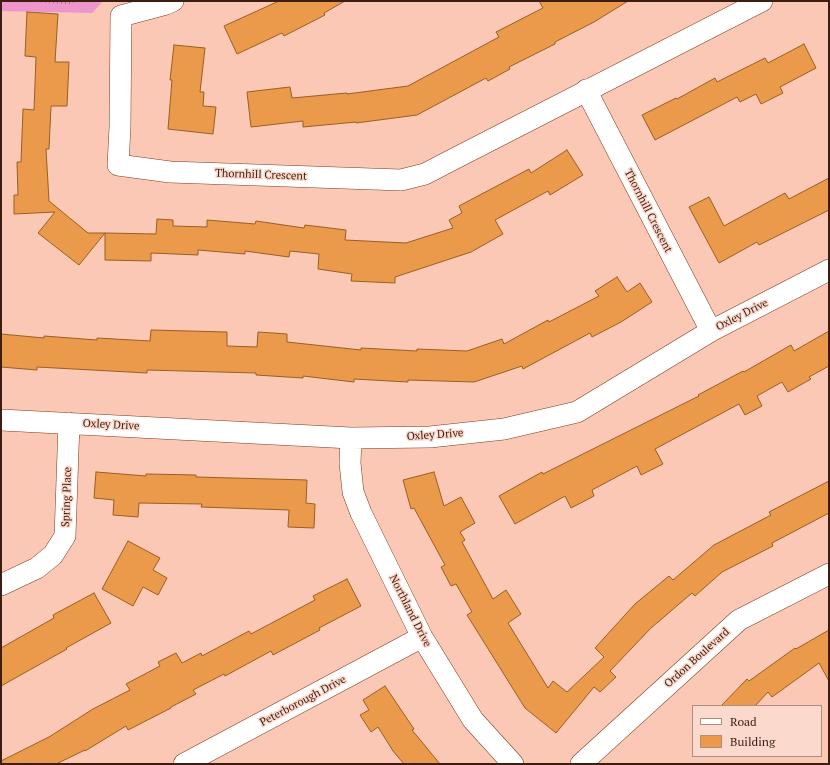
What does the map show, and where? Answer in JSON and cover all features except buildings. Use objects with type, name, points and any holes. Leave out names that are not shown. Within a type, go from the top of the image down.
[{"type":"street","name":"Thornhill Crescent","points":[[173,1],[121,16],[121,111],[118,165],[170,172],[401,180],[425,174],[586,90],[762,1]]},
{"type":"street","name":"Thornhill Crescent","points":[[586,90],[711,331]]},
{"type":"street","name":"Oxley Drive","points":[[1,420],[351,438],[430,437],[504,429],[577,412],[711,331],[829,270]]},
{"type":"street","name":"Spring Place","points":[[1,585],[37,568],[53,555],[65,536],[70,423]]},
{"type":"street","name":"Northland Drive","points":[[351,438],[350,463],[353,492],[361,513],[422,637],[473,720],[513,764]]},
{"type":"street","name":"Ordon Boulevard","points":[[581,764],[739,620],[829,574]]},
{"type":"street","name":"Peterborough Drive","points":[[192,762],[422,637]]},
{"type":"path","points":[[37,1],[68,4],[76,1]]},
{"type":"shaded area","points":[[1,1],[103,1],[92,13],[1,11]]}]
